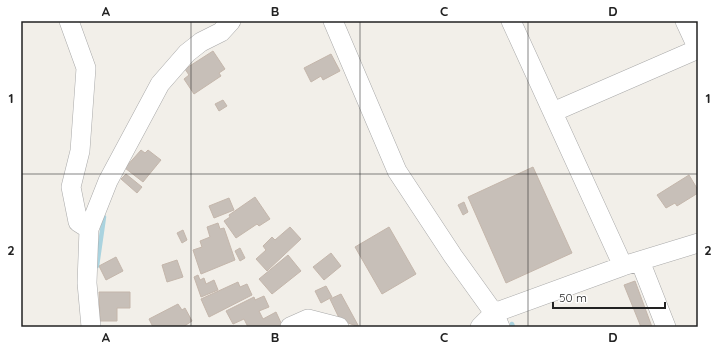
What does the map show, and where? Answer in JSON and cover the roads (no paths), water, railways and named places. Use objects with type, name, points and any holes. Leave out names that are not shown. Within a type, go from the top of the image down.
[{"type":"street","points":[[69,21],[86,68],[80,151],[71,187],[78,222],[89,229]]},
{"type":"street","points":[[91,327],[87,283],[89,229],[108,181],[160,84],[187,53],[201,42],[221,32],[231,21]]},
{"type":"street","points":[[333,21],[397,171],[497,320]]},
{"type":"street","points":[[511,21],[553,112],[631,263],[666,327]]},
{"type":"street","points":[[553,112],[698,49],[685,21]]},
{"type":"street","points":[[480,327],[631,263],[698,243]]},
{"type":"street","points":[[290,327],[308,319],[339,327]]},
{"type":"waterway","points":[[97,266],[104,217]]}]
